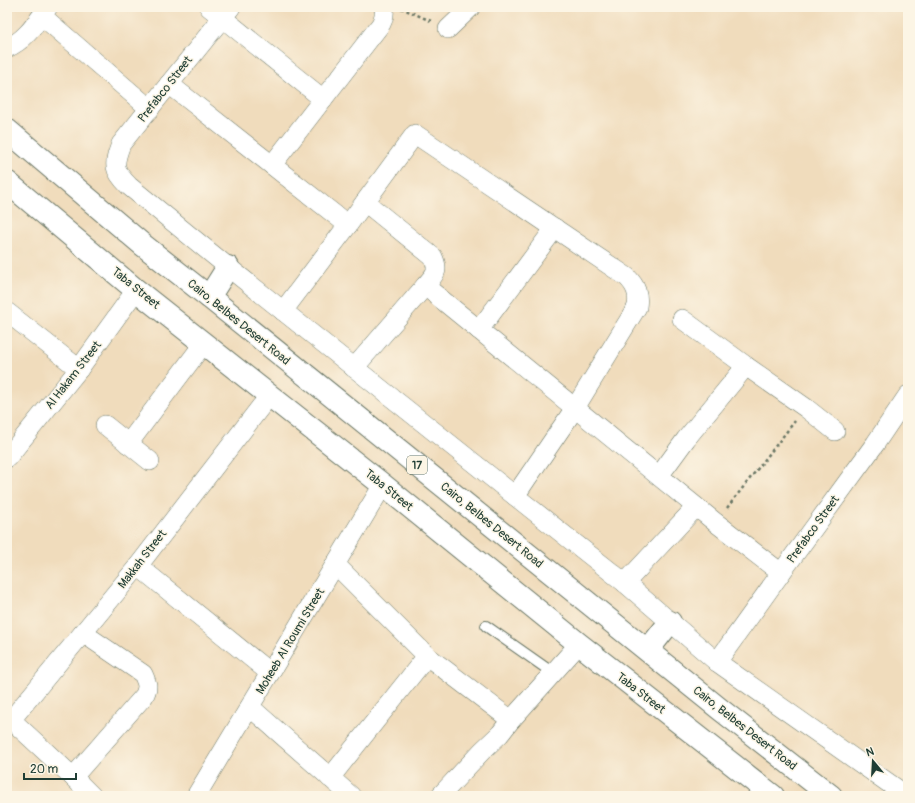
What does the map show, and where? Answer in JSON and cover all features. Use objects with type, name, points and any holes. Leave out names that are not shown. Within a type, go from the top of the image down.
[{"type":"main road","name":"Cairo, Belbes Desert Road","points":[[7,130],[208,298],[831,796]]},
{"type":"main road","name":"Taba Street","points":[[7,183],[136,290],[382,485],[579,644],[773,796]]},
{"type":"main road","points":[[208,298],[228,267]]},
{"type":"main road","points":[[648,650],[670,622]]},
{"type":"main road","points":[[804,774],[809,796]]},
{"type":"street","points":[[272,165],[381,24],[384,18],[384,7]]},
{"type":"street","points":[[448,29],[471,7]]},
{"type":"street","points":[[7,48],[25,37],[45,11],[150,109]]},
{"type":"street","points":[[221,11],[323,99]]},
{"type":"street","name":"Prefabco Street","points":[[221,11],[169,84],[122,144],[116,158],[116,168],[120,177],[129,186],[228,267]]},
{"type":"street","points":[[169,84],[348,225]]},
{"type":"street","points":[[283,311],[415,134],[627,277],[637,290],[639,298],[637,307],[575,408],[515,496]]},
{"type":"street","points":[[354,368],[425,286],[435,273],[436,268],[433,257],[365,202]]},
{"type":"street","points":[[479,330],[555,228]]},
{"type":"street","points":[[228,267],[624,583],[717,662],[906,796]]},
{"type":"street","points":[[425,286],[696,507],[781,573]]},
{"type":"street","name":"Al Hakam Street","points":[[7,458],[80,370],[136,290]]},
{"type":"street","points":[[9,317],[80,370]]},
{"type":"street","points":[[682,319],[806,408],[834,431]]},
{"type":"street","points":[[128,444],[204,343]]},
{"type":"street","points":[[659,476],[686,439],[746,366]]},
{"type":"street","name":"Prefabco Street","points":[[717,662],[875,444],[908,395]]},
{"type":"street","name":"Makkah Street","points":[[9,718],[83,633],[138,566],[269,396]]},
{"type":"street","points":[[105,426],[150,461]]},
{"type":"street","name":"Moheeb Al Roumi Street","points":[[196,796],[382,485]]},
{"type":"street","points":[[624,583],[696,507]]},
{"type":"street","points":[[335,564],[427,656],[511,720]]},
{"type":"street","points":[[138,566],[270,673]]},
{"type":"street","points":[[73,776],[144,696],[147,690],[147,682],[143,674],[83,633]]},
{"type":"street","points":[[440,796],[500,734],[579,644]]},
{"type":"street","points":[[330,778],[427,656]]},
{"type":"street","points":[[250,707],[351,796]]},
{"type":"street","points":[[9,718],[73,776],[92,796]]},
{"type":"lane","points":[[486,626],[553,673]]},
{"type":"path","points":[[400,7],[448,29]]},
{"type":"path","points":[[715,522],[806,408]]}]
